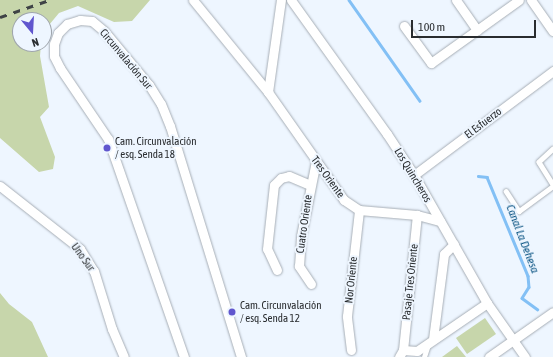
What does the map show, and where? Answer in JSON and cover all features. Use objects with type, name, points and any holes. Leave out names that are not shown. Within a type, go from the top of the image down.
[{"type":"street","name":"Tres Oriente","points":[[193,0],[268,92],[344,200],[359,210]]},
{"type":"street","points":[[268,92],[281,0]]},
{"type":"street","name":"Los Quincheros","points":[[291,0],[414,175],[487,303],[525,357]]},
{"type":"street","points":[[456,0],[477,30]]},
{"type":"street","points":[[404,26],[431,63],[519,0]]},
{"type":"street","points":[[531,0],[551,25]]},
{"type":"street","name":"Circunvalación Sur","points":[[184,357],[108,138],[60,68],[54,56],[54,44],[58,33],[67,24],[80,20],[92,21],[104,31],[149,85],[161,104],[170,126],[241,357]]},
{"type":"street","name":"El Esfuerzo","points":[[414,175],[553,71]]},
{"type":"street","name":"Cuatro Oriente","points":[[311,284],[299,266],[300,236],[316,161]]},
{"type":"street","points":[[277,270],[267,249],[274,185],[281,178],[289,176],[310,185]]},
{"type":"street","name":"Uno Sur","points":[[0,186],[80,250],[94,271],[112,329],[124,357]]},
{"type":"street","points":[[359,210],[417,215],[440,221]]},
{"type":"street","name":"Nor Oriente","points":[[351,350],[347,316],[359,210]]},
{"type":"street","name":"Pasaje Tres Oriente","points":[[401,353],[417,215]]},
{"type":"street","points":[[431,341],[444,254],[454,244]]},
{"type":"street","points":[[401,353],[417,351],[487,303]]},
{"type":"street","points":[[489,357],[553,312]]},
{"type":"lane","points":[[506,191],[519,211],[553,185],[539,162],[553,149]]},
{"type":"lane","points":[[424,357],[431,341]]},
{"type":"green space","points":[[0,0],[150,0],[132,21],[114,22],[78,6],[59,13],[52,21],[52,12],[12,12],[12,52],[40,52],[49,107],[40,117],[55,157],[53,169],[39,172],[0,138]]},
{"type":"green space","points":[[0,293],[9,304],[32,322],[48,357],[0,357]]},
{"type":"green space","points":[[485,318],[496,334],[467,354],[456,338]]},
{"type":"green space","points":[[457,346],[466,357],[442,357]]},
{"type":"waterway","name":"Canal La Dehesa","points":[[349,0],[420,101]]},
{"type":"waterway","name":"Canal La Dehesa","points":[[478,176],[487,177],[528,276],[529,287],[522,298],[537,309]]},
{"type":"railway","points":[[0,17],[49,0]]},
{"type":"place","name":"Cam. Circunvalación / esq. Senda 18","points":[[107,148]]},
{"type":"place","name":"Cam. Circunvalación / esq. Senda 12","points":[[232,312]]}]
